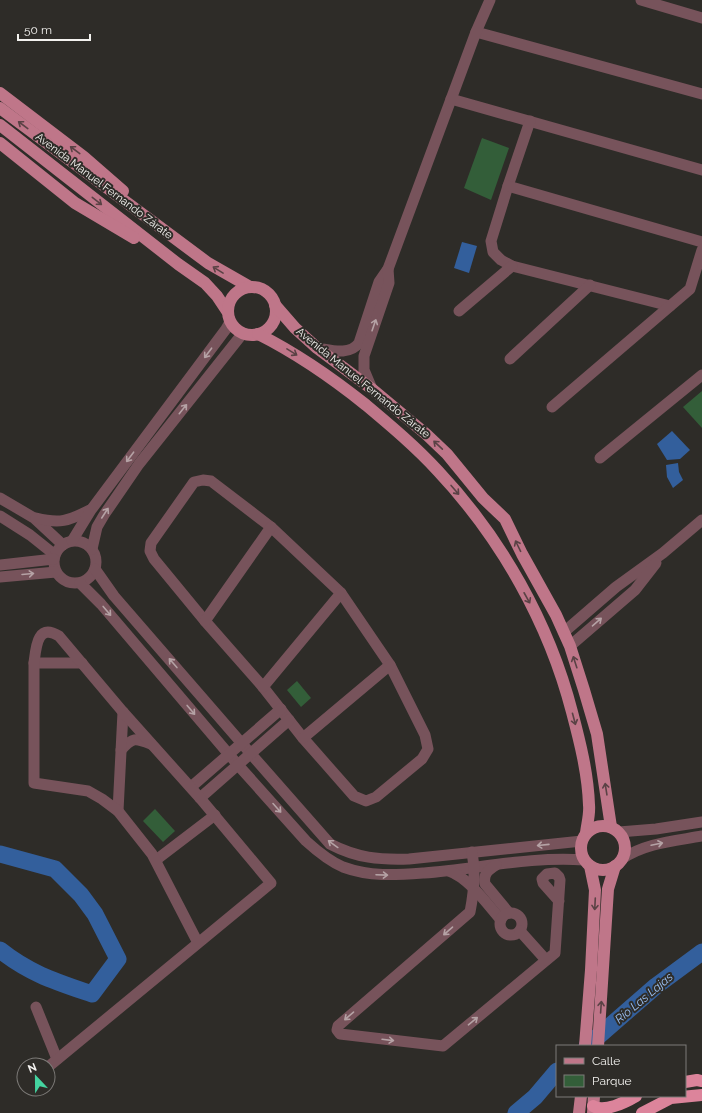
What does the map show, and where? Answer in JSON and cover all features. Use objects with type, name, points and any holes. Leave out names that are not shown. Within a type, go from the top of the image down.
[{"type":"highway","points":[[686,1082],[697,1080],[702,1081]]},
{"type":"highway","points":[[686,1097],[702,1095]]},
{"type":"highway","points":[[593,1103],[597,1109],[601,1109],[626,1102],[634,1097]]},
{"type":"highway","points":[[642,1113],[671,1098],[681,1097]]},
{"type":"main road","points":[[0,93],[84,157],[188,249]]},
{"type":"main road","name":"Avenida Manuel Fernando Zárate","points":[[5,111],[188,249],[224,273],[250,287]]},
{"type":"main road","name":"Avenida Manuel Fernando Zárate","points":[[0,125],[178,264],[205,283],[217,296],[229,316]]},
{"type":"main road","points":[[0,143],[75,203],[178,264]]},
{"type":"main road","points":[[250,287],[257,287],[269,293],[275,305],[276,312],[271,326],[258,334],[251,335],[238,330],[229,316],[232,297],[237,292],[250,287]]},
{"type":"main road","name":"Avenida Manuel Fernando Zárate","points":[[275,305],[295,328],[317,348],[411,420],[447,454],[483,498],[505,519],[570,646],[597,734],[615,830]]},
{"type":"main road","name":"Avenida Manuel Fernando Zárate","points":[[258,334],[284,347],[313,365],[393,427],[438,471],[473,512],[506,560],[534,610],[549,643],[568,695],[577,730],[590,807],[584,837]]},
{"type":"main road","points":[[585,1045],[592,970],[595,890],[587,863],[581,854],[584,837],[591,829],[598,826],[605,826],[615,830],[623,838],[625,852],[608,889],[598,1045]]},
{"type":"main road","points":[[587,863],[603,870],[610,869],[619,863]]},
{"type":"main road","points":[[579,1113],[581,1097]]},
{"type":"street","points":[[372,389],[364,370],[361,348],[379,282],[388,269],[476,32],[490,0]]},
{"type":"street","points":[[641,0],[702,18]]},
{"type":"street","points":[[476,32],[702,94]]},
{"type":"street","points":[[451,99],[702,170]]},
{"type":"street","points":[[530,121],[491,240],[493,252],[501,260],[512,266],[670,306]]},
{"type":"street","points":[[508,186],[702,242]]},
{"type":"street","points":[[552,407],[690,288],[702,250]]},
{"type":"street","points":[[459,311],[512,266]]},
{"type":"street","points":[[510,359],[590,285]]},
{"type":"street","points":[[56,572],[4,576],[3,565],[55,557],[68,543],[226,328],[229,316]]},
{"type":"street","points":[[92,549],[97,526],[130,477],[244,333]]},
{"type":"street","points":[[317,348],[333,351],[348,351],[361,348]]},
{"type":"street","points":[[600,458],[702,375]]},
{"type":"street","points":[[203,480],[211,481],[271,527],[341,593],[390,665],[425,735],[428,749],[422,759],[376,797],[366,802],[354,796],[303,738],[263,687],[205,621],[154,559],[150,551],[151,543],[194,482],[203,480]]},
{"type":"street","points":[[0,498],[34,518],[68,543],[79,542],[86,544],[92,549],[96,562],[92,575],[87,580],[80,583],[66,582],[56,572],[55,557],[36,539],[0,516]]},
{"type":"street","points":[[34,518],[50,521],[63,521],[76,518],[91,510]]},
{"type":"street","points":[[564,632],[616,587],[663,553],[702,520]]},
{"type":"street","points":[[205,621],[271,527]]},
{"type":"street","points":[[24,562],[31,559],[35,554],[37,546],[36,539]]},
{"type":"street","points":[[570,646],[634,590],[663,553]]},
{"type":"street","points":[[95,569],[114,596],[330,844],[344,851],[366,857],[386,860],[472,852],[584,837]]},
{"type":"street","points":[[80,583],[101,604],[238,765],[306,841],[342,867],[358,872],[378,875],[449,871],[496,864],[560,858],[587,863]]},
{"type":"street","points":[[263,687],[341,593]]},
{"type":"street","points":[[36,1007],[57,1059],[271,883],[191,787],[123,712],[59,636],[53,633],[45,632],[36,644],[34,663],[34,783],[88,791],[118,811],[156,860],[198,943]]},
{"type":"street","points":[[34,663],[82,663]]},
{"type":"street","points":[[303,738],[390,665]]},
{"type":"street","points":[[191,787],[281,709]]},
{"type":"street","points":[[118,811],[123,712]]},
{"type":"street","points":[[200,798],[289,720]]},
{"type":"street","points":[[121,750],[129,741],[133,740],[142,740],[152,744]]},
{"type":"street","points":[[156,860],[214,815]]},
{"type":"street","points":[[615,830],[656,829],[702,822]]},
{"type":"street","points":[[619,863],[632,852],[646,847],[702,836]]},
{"type":"street","points":[[472,852],[475,868],[474,890],[470,912],[338,1026],[337,1030],[340,1034],[443,1046],[555,953],[559,901]]},
{"type":"street","points":[[496,864],[485,874],[484,879],[485,884],[505,916]]},
{"type":"street","points":[[449,871],[459,876],[505,916]]},
{"type":"street","points":[[516,913],[521,918],[522,924],[520,931],[514,935],[506,934],[501,928],[505,916],[516,913]]},
{"type":"street","points":[[520,931],[546,960]]},
{"type":"green space","points":[[482,138],[509,148],[491,200],[464,188]]},
{"type":"green space","points":[[702,391],[702,428],[683,407]]},
{"type":"green space","points":[[297,681],[311,698],[301,707],[287,690]]},
{"type":"green space","points":[[155,809],[175,831],[163,842],[143,821]]},
{"type":"water","points":[[462,242],[477,246],[469,273],[454,268]]},
{"type":"water","points":[[672,431],[690,450],[680,459],[667,460],[657,444]]},
{"type":"water","points":[[678,463],[679,472],[683,480],[673,488],[667,477],[666,465]]},
{"type":"waterway","name":"Río Las Lajas","points":[[0,854],[55,869],[81,895],[95,914],[118,959],[92,994],[55,981],[33,971],[0,950]]},
{"type":"waterway","name":"Río Las Lajas","points":[[588,1045],[656,986],[702,952]]},
{"type":"waterway","name":"Río Las Lajas","points":[[516,1113],[535,1097],[556,1072]]}]
